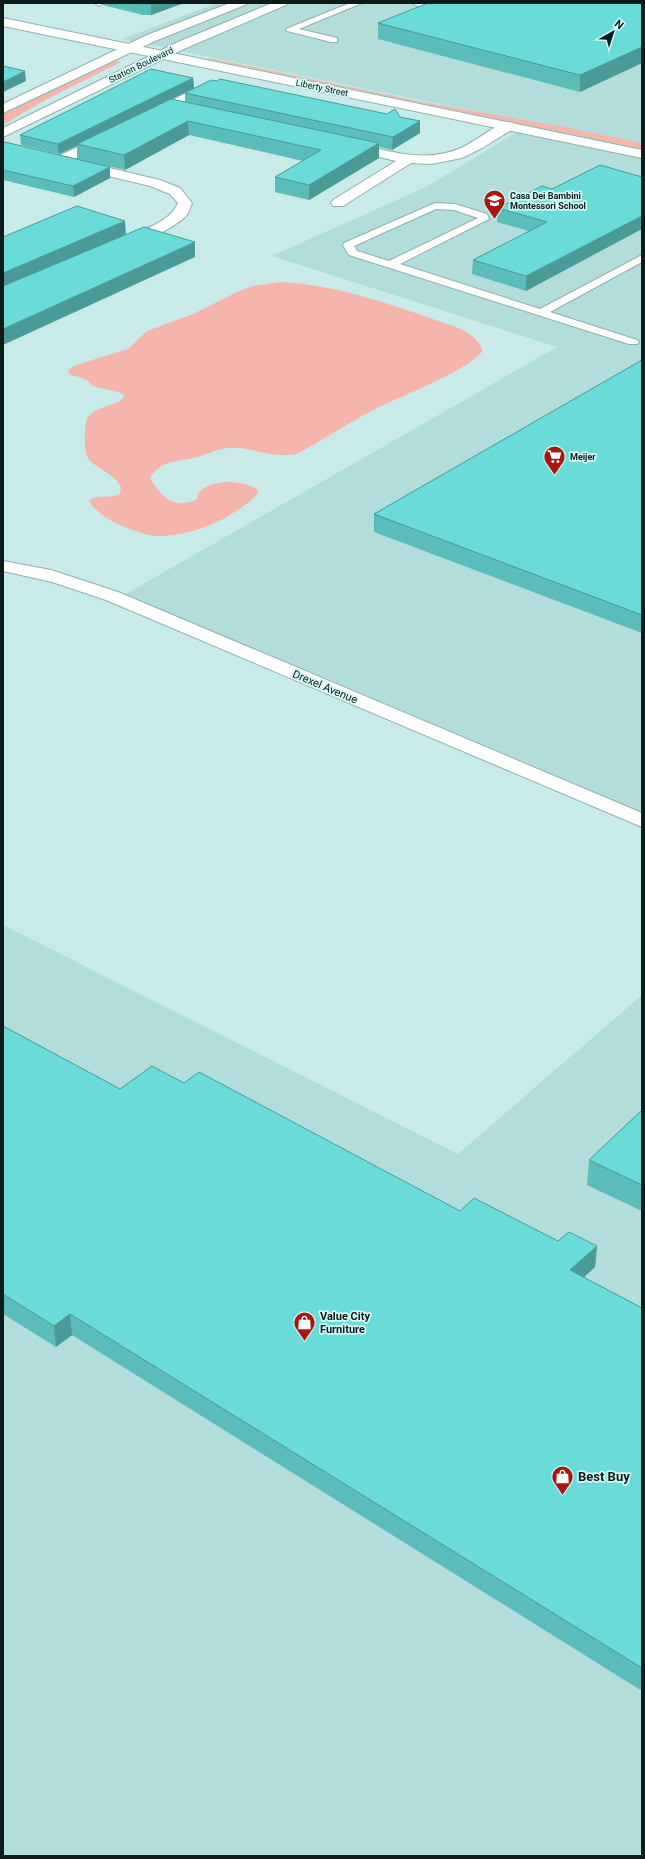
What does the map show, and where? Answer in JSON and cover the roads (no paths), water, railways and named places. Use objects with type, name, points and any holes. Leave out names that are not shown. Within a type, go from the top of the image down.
[{"type":"street","name":"Station Boulevard","points":[[3,109],[151,38],[241,3]]},
{"type":"street","name":"Station Boulevard","points":[[3,133],[161,54],[282,3]]},
{"type":"street","name":"Liberty Street","points":[[3,22],[642,154]]},
{"type":"street","points":[[127,34],[204,49]]},
{"type":"street","points":[[156,114],[209,86]]},
{"type":"street","points":[[169,107],[192,112]]},
{"type":"street","points":[[339,144],[409,159],[436,159],[457,155],[508,126]]},
{"type":"street","points":[[61,160],[115,134]]},
{"type":"street","points":[[47,157],[155,183],[175,191],[185,202],[181,213],[167,224],[116,246]]},
{"type":"street","points":[[338,203],[409,159]]},
{"type":"street","name":"Drexel Avenue","points":[[3,566],[33,570],[70,580],[112,596],[642,821]]},
{"type":"lane","points":[[334,40],[290,29],[358,3]]},
{"type":"lane","points":[[390,265],[484,219],[482,216],[455,207],[434,206],[348,245],[353,253],[390,265],[540,313],[633,342]]},
{"type":"lane","points":[[540,313],[642,258]]},
{"type":"place","name":"Casa Dei Bambini Montessori School","points":[[495,220]]},
{"type":"place","name":"Meijer","points":[[555,476]]},
{"type":"place","name":"Value City Furniture","points":[[305,1342]]},
{"type":"place","name":"Best Buy","points":[[563,1496]]}]
